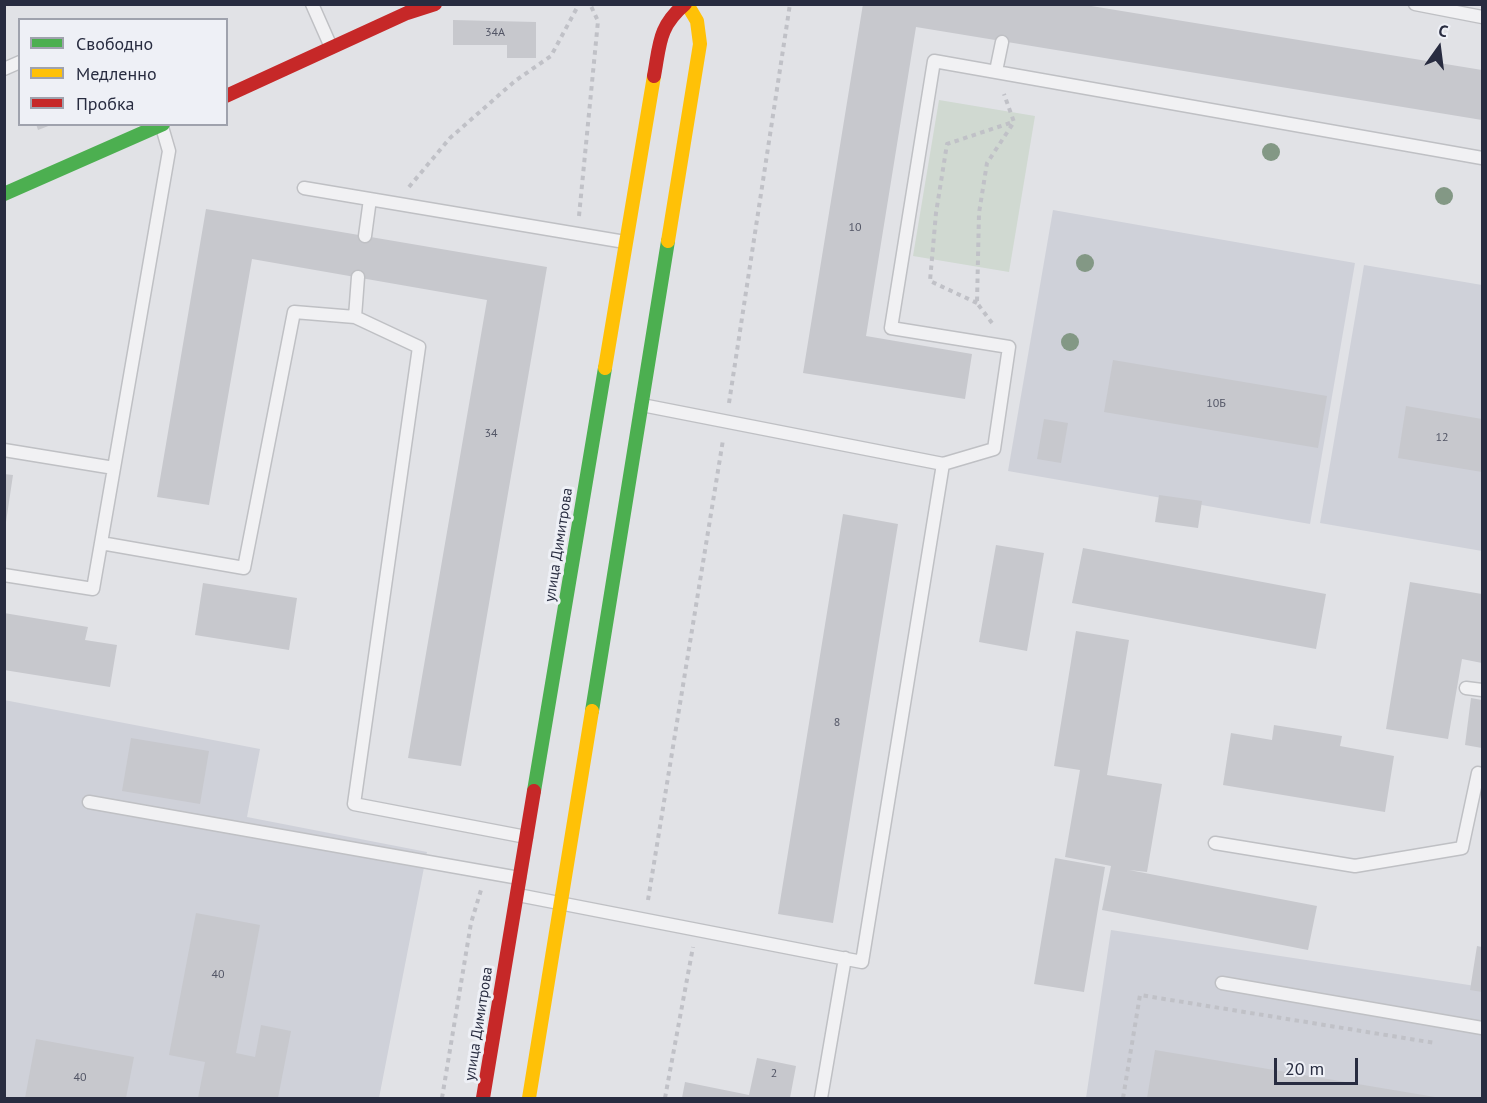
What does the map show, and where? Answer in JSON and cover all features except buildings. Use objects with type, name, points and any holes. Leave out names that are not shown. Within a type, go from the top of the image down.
[{"type":"main road","points":[[228,95],[407,13],[435,4]]},
{"type":"main road","name":"улица Димитрова","points":[[483,1098],[520,878],[533,838],[626,242],[661,36],[671,16],[686,4],[697,21],[700,44],[642,405],[565,844],[561,902],[529,1098]]},
{"type":"main road","points":[[4,194],[123,137],[159,126]]},
{"type":"lane","points":[[312,4],[331,48]]},
{"type":"lane","points":[[1415,4],[1482,17]]},
{"type":"lane","points":[[996,71],[1002,42]]},
{"type":"lane","points":[[642,405],[943,464],[994,449],[1009,347],[891,328],[934,61],[1482,158]]},
{"type":"lane","points":[[4,69],[18,63]]},
{"type":"lane","points":[[4,576],[93,589],[169,151],[162,126]]},
{"type":"lane","points":[[304,189],[626,242]]},
{"type":"lane","points":[[365,236],[370,199]]},
{"type":"lane","points":[[355,317],[358,277]]},
{"type":"lane","points":[[100,543],[244,568],[294,312],[355,317],[419,347],[354,804],[533,838]]},
{"type":"lane","points":[[4,450],[114,468]]},
{"type":"lane","points":[[517,895],[862,962],[943,464]]},
{"type":"lane","points":[[1466,688],[1482,690]]},
{"type":"lane","points":[[1215,843],[1355,866],[1462,848],[1478,773],[1482,774]]},
{"type":"lane","points":[[89,802],[520,878]]},
{"type":"lane","points":[[821,1098],[845,958]]},
{"type":"lane","points":[[1222,983],[1482,1028]]},
{"type":"path","points":[[394,203],[450,138],[515,81],[550,56],[579,4]]},
{"type":"path","points":[[577,234],[598,21],[590,4]]},
{"type":"path","points":[[645,919],[726,422],[790,4]]},
{"type":"path","points":[[996,71],[1014,122]]},
{"type":"path","points":[[1009,347],[977,303],[930,281],[936,213],[947,144],[1014,122]]},
{"type":"path","points":[[977,303],[980,213],[987,163],[1014,122]]},
{"type":"path","points":[[442,1098],[471,922],[486,871]]},
{"type":"path","points":[[665,1098],[697,929]]},
{"type":"path","points":[[1123,1098],[1140,995],[1435,1043]]},
{"type":"shaded area","points":[[939,100],[1035,116],[1009,272],[913,256]]},
{"type":"shaded area","points":[[1053,210],[1355,263],[1310,524],[1008,471]]},
{"type":"shaded area","points":[[1364,265],[1482,285],[1482,551],[1320,523]]},
{"type":"shaded area","points":[[4,700],[260,749],[247,817],[427,852],[379,1098],[5,1098]]},
{"type":"shaded area","points":[[1111,930],[1482,987],[1482,1098],[1086,1098]]},
{"type":"traffic: fast","points":[[4,194],[158,126]]},
{"type":"traffic: fast","points":[[592,711],[668,241]]},
{"type":"traffic: fast","points":[[534,791],[605,368]]},
{"type":"traffic: slow","points":[[668,241],[700,44],[697,21],[687,4]]},
{"type":"traffic: slow","points":[[605,368],[654,76]]},
{"type":"traffic: slow","points":[[529,1098],[592,711]]},
{"type":"traffic: jam","points":[[228,95],[407,13],[435,4]]},
{"type":"traffic: jam","points":[[654,76],[659,45],[665,28],[685,4]]},
{"type":"traffic: jam","points":[[483,1098],[534,791]]}]
